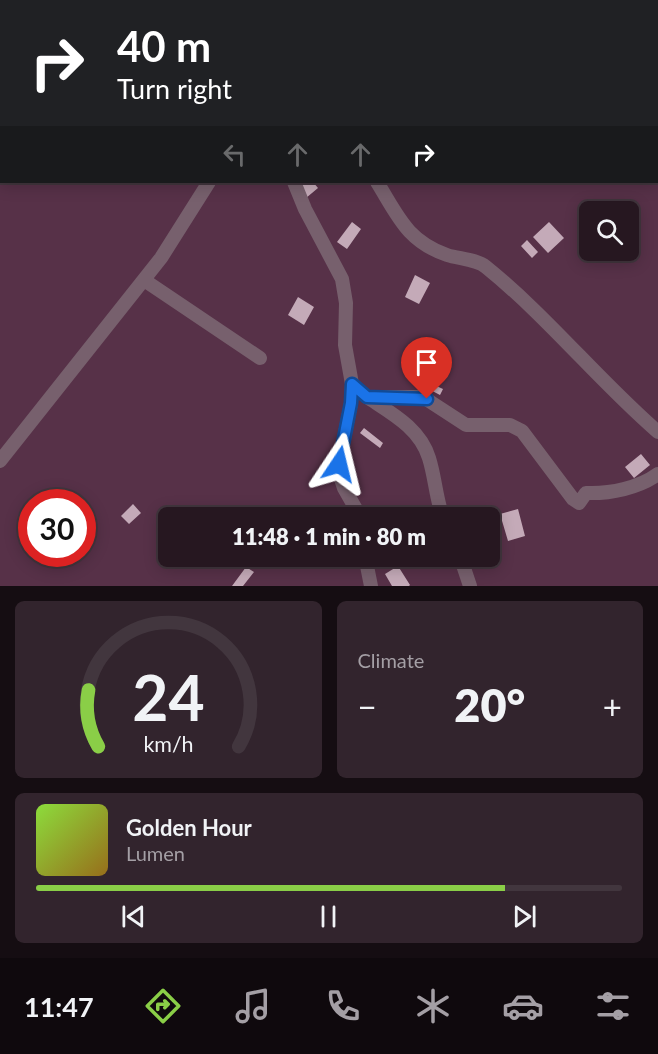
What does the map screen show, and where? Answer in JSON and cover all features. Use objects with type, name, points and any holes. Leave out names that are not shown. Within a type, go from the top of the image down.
[{"type":"street","points":[[544,0],[549,0]]},
{"type":"street","points":[[0,461],[161,258],[208,183]]},
{"type":"street","points":[[294,183],[304,209],[346,290],[345,345],[352,384],[351,403],[339,464],[344,488],[355,507]]},
{"type":"street","points":[[378,183],[406,230],[414,238],[441,253],[484,266],[629,407],[658,432]]},
{"type":"street","points":[[144,280],[260,358]]},
{"type":"street","points":[[352,384],[411,427],[423,443],[429,457],[440,507]]},
{"type":"street","points":[[367,397],[423,397],[466,425],[516,427],[522,431],[573,500],[579,503],[586,494],[634,486],[648,482],[658,474]]},
{"type":"street","points":[[367,567],[371,586]]},
{"type":"street","points":[[464,567],[470,586]]},
{"type":"shaded area","points":[[0,183],[658,183],[658,586],[0,586]]},
{"type":"building","points":[[305,183],[314,183],[318,188],[306,198],[298,188]]},
{"type":"building","points":[[352,222],[361,229],[347,249],[337,242]]},
{"type":"building","points":[[549,222],[564,238],[548,253],[533,237]]},
{"type":"building","points":[[527,240],[538,252],[532,258],[521,246]]},
{"type":"building","points":[[415,275],[430,283],[419,304],[405,297]]},
{"type":"building","points":[[298,297],[314,307],[304,325],[288,315]]},
{"type":"building","points":[[419,378],[443,389],[440,395],[417,383]]},
{"type":"building","points":[[364,428],[383,443],[380,448],[360,433]]},
{"type":"building","points":[[641,454],[650,465],[634,478],[625,467]]},
{"type":"building","points":[[133,504],[141,513],[129,524],[121,516]]},
{"type":"building","points":[[518,509],[525,536],[508,541],[500,514]]},
{"type":"building","points":[[246,567],[254,572],[243,586],[232,586]]},
{"type":"building","points":[[399,567],[410,585],[392,586],[385,574]]},
{"type":"route","points":[[339,464],[351,403],[352,384],[367,397],[423,397],[427,399]]}]
